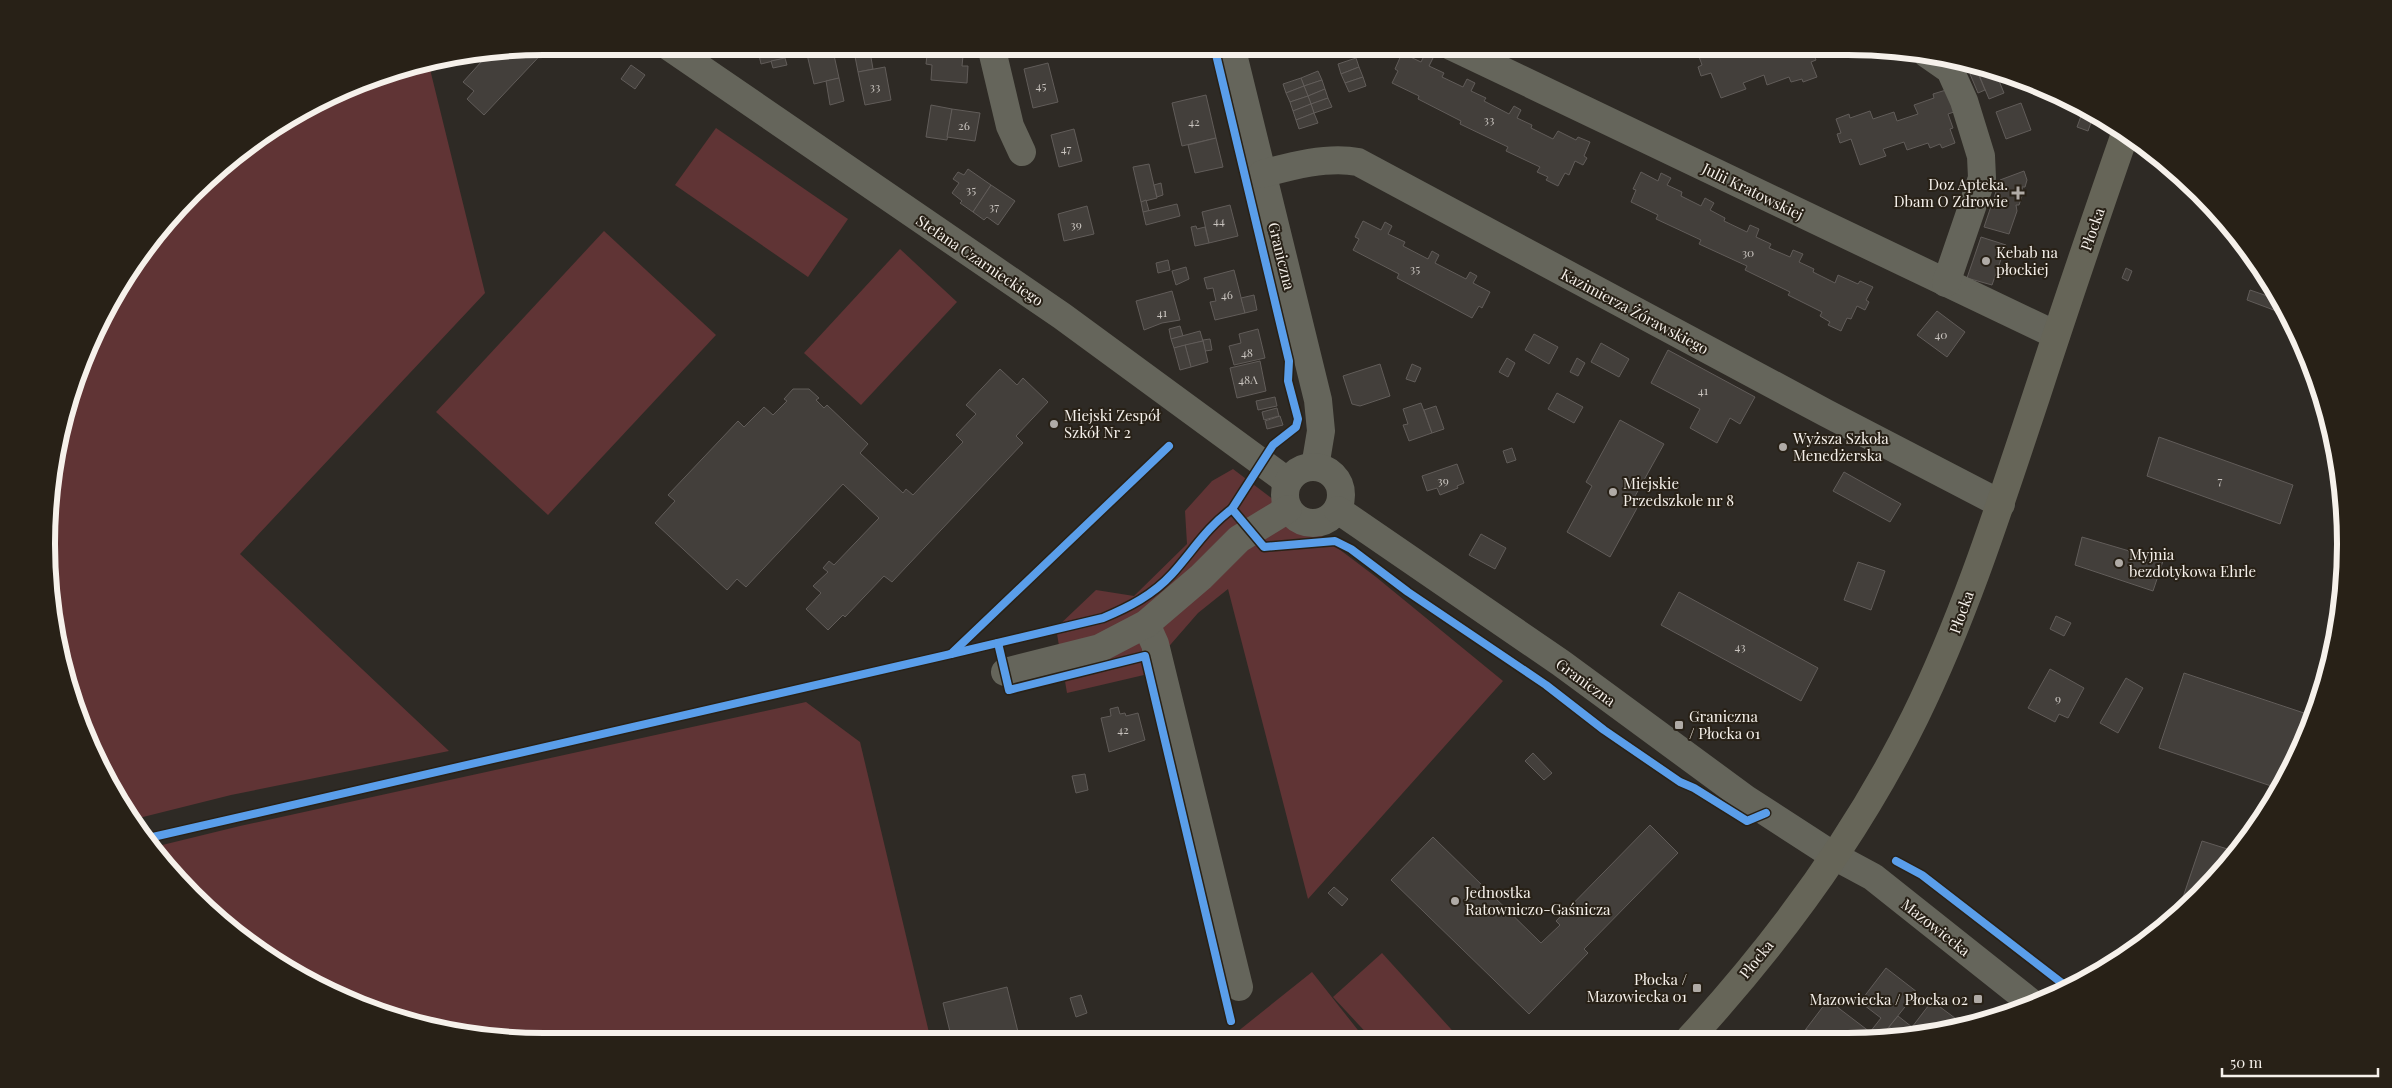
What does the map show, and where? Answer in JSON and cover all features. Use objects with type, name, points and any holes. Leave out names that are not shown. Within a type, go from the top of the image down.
[{"type":"main road","name":"Płocka","points":[[1694,1033],[1798,908],[1865,807],[1918,711],[1948,646],[2001,504],[2056,335],[2123,139]]},
{"type":"street","name":"Stefana Czarnieckiego","points":[[681,55],[1062,316],[1287,481]]},
{"type":"street","points":[[993,55],[1010,126],[1022,152]]},
{"type":"street","name":"Graniczna","points":[[1233,55],[1318,400],[1321,431],[1315,467]]},
{"type":"street","name":"Julii Kratowskiej","points":[[1469,55],[2056,335]]},
{"type":"street","points":[[1941,64],[1950,70],[1964,101],[1981,156],[1982,178],[1946,283]]},
{"type":"street","name":"Kazimierza Żórawskiego","points":[[1262,174],[1286,167],[1346,160],[1358,162],[1826,413],[2001,504]]},
{"type":"street","points":[[1315,467],[1328,471],[1340,486],[1342,496],[1338,510],[1328,520],[1310,524],[1301,521],[1288,509],[1284,500],[1287,481],[1301,469],[1315,467]]},
{"type":"street","points":[[1005,672],[1100,648],[1146,624],[1201,578],[1239,539],[1288,509]]},
{"type":"street","name":"Graniczna","points":[[1338,510],[1561,664],[1746,800],[1834,856]]},
{"type":"street","points":[[1146,624],[1155,644],[1239,987]]},
{"type":"street","name":"Mazowiecka","points":[[1834,856],[1873,877],[2027,999]]},
{"type":"shaded area","points":[[430,69],[485,293],[240,554],[449,751],[231,795],[139,818],[105,760],[92,731],[81,701],[64,639],[56,576],[56,512],[59,480],[72,417],[92,357],[121,299],[137,272],[156,246],[198,198],[246,156],[272,137],[299,121],[357,92]]},
{"type":"shaded area","points":[[716,128],[848,219],[808,277],[675,185]]},
{"type":"shaded area","points":[[604,231],[716,335],[548,515],[436,412]]},
{"type":"shaded area","points":[[900,249],[957,302],[861,405],[804,353]]},
{"type":"shaded area","points":[[1233,469],[1376,577],[1503,681],[1308,899],[1228,589],[1198,613],[1144,675],[1067,693],[1056,628],[1096,590],[1134,596],[1187,544],[1185,511],[1212,481]]},
{"type":"shaded area","points":[[806,702],[860,742],[929,1033],[512,1032],[449,1024],[387,1007],[328,983],[272,951],[246,932],[198,890],[159,846],[240,826]]},
{"type":"shaded area","points":[[1382,953],[1455,1033],[1366,1033],[1333,997]]},
{"type":"shaded area","points":[[1312,972],[1360,1033],[1236,1033]]},
{"type":"building","points":[[540,55],[484,115],[467,99],[474,91],[463,82],[484,59]]},
{"type":"building","points":[[759,55],[784,55],[785,58],[761,64]]},
{"type":"building","points":[[807,55],[834,55],[839,78],[814,84]]},
{"type":"building","points":[[855,55],[871,55],[873,69],[858,72]]},
{"type":"building","points":[[927,55],[963,55],[962,66],[968,66],[967,83],[931,80],[932,65],[926,64]]},
{"type":"building","points":[[1401,55],[1406,55],[1421,62],[1424,55],[1427,55],[1433,58],[1429,66],[1444,73],[1442,77],[1463,87],[1467,79],[1475,83],[1471,91],[1486,98],[1484,101],[1509,114],[1514,106],[1521,110],[1517,118],[1532,125],[1531,128],[1553,139],[1558,131],[1576,140],[1578,137],[1590,142],[1584,156],[1587,158],[1583,165],[1575,161],[1569,175],[1565,173],[1558,186],[1546,180],[1548,177],[1537,172],[1540,167],[1506,151],[1508,147],[1460,124],[1461,121],[1418,99],[1419,96],[1392,83],[1398,71],[1395,69]]},
{"type":"building","points":[[1698,55],[1814,55],[1816,60],[1811,62],[1817,77],[1803,82],[1802,79],[1791,82],[1789,77],[1767,85],[1764,75],[1743,83],[1746,89],[1721,98],[1711,73],[1701,76],[1698,67],[1702,65]]},
{"type":"building","points":[[785,58],[787,65],[773,68],[771,61]]},
{"type":"building","points":[[1356,58],[1359,67],[1341,74],[1338,64]]},
{"type":"building","points":[[1048,63],[1058,102],[1033,108],[1024,69]]},
{"type":"building","points":[[631,65],[645,75],[635,89],[621,79]]},
{"type":"building","points":[[885,67],[891,100],[865,105],[858,72]]},
{"type":"building","points":[[1359,67],[1363,77],[1345,83],[1341,74]]},
{"type":"building","points":[[1318,71],[1322,80],[1304,86],[1301,78]]},
{"type":"building","points":[[1978,73],[1998,79],[2004,93],[1989,99]]},
{"type":"building","points":[[1978,73],[1985,90],[1978,93],[1970,74]]},
{"type":"building","points":[[1363,77],[1366,86],[1349,92],[1345,83]]},
{"type":"building","points":[[839,78],[844,101],[830,105],[826,81]]},
{"type":"building","points":[[1301,78],[1304,86],[1286,93],[1283,84]]},
{"type":"building","points":[[1322,80],[1325,89],[1308,96],[1304,86]]},
{"type":"building","points":[[1304,86],[1308,96],[1290,102],[1286,93]]},
{"type":"building","points":[[1325,89],[1328,98],[1311,104],[1308,96]]},
{"type":"building","points":[[1946,90],[1957,111],[1948,114],[1953,128],[1950,129],[1955,143],[1942,148],[1940,144],[1930,148],[1928,143],[1907,150],[1904,142],[1883,149],[1886,156],[1860,165],[1851,139],[1840,143],[1837,134],[1841,133],[1836,119],[1849,114],[1850,118],[1870,111],[1873,119],[1894,112],[1897,121],[1918,114],[1914,105],[1934,98],[1933,94]]},
{"type":"building","points":[[1206,95],[1216,138],[1182,146],[1172,103]]},
{"type":"building","points":[[1308,96],[1311,104],[1293,111],[1290,102]]},
{"type":"building","points":[[1328,98],[1332,107],[1314,113],[1311,104]]},
{"type":"building","points":[[2021,103],[2031,130],[2006,139],[1996,112]]},
{"type":"building","points":[[1311,104],[1314,113],[1296,120],[1293,111]]},
{"type":"building","points":[[931,105],[952,109],[947,140],[926,137]]},
{"type":"building","points":[[952,109],[980,113],[975,141],[947,137]]},
{"type":"building","points":[[1314,113],[1318,123],[1299,129],[1296,120]]},
{"type":"building","points":[[2081,115],[2092,121],[2088,131],[2077,127]]},
{"type":"building","points":[[1074,129],[1082,161],[1059,167],[1051,135]]},
{"type":"building","points":[[1216,138],[1223,167],[1195,173],[1188,145]]},
{"type":"building","points":[[1149,164],[1157,198],[1141,202],[1133,167]]},
{"type":"building","points":[[968,169],[991,185],[973,212],[960,203],[962,201],[952,193],[959,183],[953,179],[958,172],[964,175]]},
{"type":"building","points":[[2024,171],[2027,180],[2025,187],[2022,187],[2023,193],[2019,205],[2016,205],[2017,211],[2009,234],[1984,227],[2000,180]]},
{"type":"building","points":[[1641,172],[1658,181],[1661,173],[1671,178],[1667,185],[1682,192],[1681,196],[1701,206],[1705,198],[1714,203],[1710,210],[1725,218],[1724,221],[1747,232],[1750,225],[1759,229],[1756,237],[1771,244],[1769,248],[1790,257],[1793,250],[1803,254],[1799,262],[1814,269],[1813,272],[1835,283],[1838,275],[1858,284],[1860,281],[1873,287],[1866,300],[1869,302],[1865,310],[1857,306],[1851,319],[1847,318],[1841,331],[1828,325],[1830,322],[1820,316],[1822,312],[1788,295],[1790,292],[1745,270],[1747,266],[1699,244],[1701,240],[1656,219],[1658,215],[1631,202],[1636,190],[1633,189]]},
{"type":"building","points":[[1161,183],[1163,195],[1157,197],[1154,185]]},
{"type":"building","points":[[991,185],[1015,201],[998,225],[987,217],[984,220],[973,212]]},
{"type":"building","points":[[1146,200],[1149,211],[1143,212],[1141,202]]},
{"type":"building","points":[[1177,204],[1180,216],[1146,225],[1143,212]]},
{"type":"building","points":[[1230,205],[1238,236],[1209,243],[1202,212]]},
{"type":"building","points":[[1087,206],[1094,234],[1064,241],[1058,214]]},
{"type":"building","points":[[1363,221],[1381,230],[1385,222],[1392,226],[1388,234],[1405,242],[1403,246],[1428,259],[1432,251],[1439,255],[1435,263],[1466,279],[1470,272],[1477,276],[1473,283],[1490,292],[1482,308],[1479,306],[1472,318],[1397,278],[1399,274],[1353,250],[1359,239],[1355,237]]},
{"type":"building","points":[[1196,226],[1197,229],[1205,227],[1209,243],[1195,246],[1191,227]]},
{"type":"building","name":"Kebab na płockiej","points":[[1981,237],[2006,245],[1992,285],[1967,278]]},
{"type":"building","points":[[1168,260],[1170,270],[1158,273],[1156,263]]},
{"type":"building","points":[[1186,267],[1189,279],[1176,285],[1172,271]]},
{"type":"building","points":[[2126,268],[2132,271],[2128,281],[2122,278]]},
{"type":"building","points":[[1234,270],[1245,313],[1215,320],[1210,302],[1216,301],[1213,288],[1207,289],[1204,278]]},
{"type":"building","points":[[2250,290],[2269,297],[2278,311],[2247,300]]},
{"type":"building","points":[[1172,291],[1180,320],[1162,323],[1144,330],[1136,301]]},
{"type":"building","points":[[1254,295],[1257,310],[1245,313],[1241,298]]},
{"type":"building","points":[[1937,311],[1965,332],[1947,357],[1917,335]]},
{"type":"building","points":[[1180,326],[1183,336],[1171,339],[1169,329]]},
{"type":"building","points":[[1258,329],[1265,358],[1234,365],[1229,346],[1241,343],[1239,334]]},
{"type":"building","points":[[1200,331],[1203,341],[1174,348],[1171,339]]},
{"type":"building","points":[[1534,334],[1558,347],[1549,364],[1525,350]]},
{"type":"building","points":[[1210,339],[1212,350],[1205,351],[1203,340]]},
{"type":"building","points":[[1203,341],[1208,362],[1191,367],[1185,345]]},
{"type":"building","points":[[1601,343],[1629,359],[1619,377],[1591,362]]},
{"type":"building","points":[[1185,345],[1191,367],[1180,370],[1174,348]]},
{"type":"building","points":[[1668,350],[1755,397],[1740,424],[1730,418],[1717,443],[1690,428],[1700,409],[1651,383]]},
{"type":"building","points":[[1507,358],[1515,363],[1508,377],[1499,372]]},
{"type":"building","points":[[1577,358],[1585,363],[1578,376],[1570,372]]},
{"type":"building","points":[[1260,361],[1266,391],[1237,398],[1230,368]]},
{"type":"building","points":[[1380,364],[1390,396],[1360,406],[1352,404],[1343,376]]},
{"type":"building","points":[[1412,364],[1421,368],[1415,382],[1406,379]]},
{"type":"building","points":[[1000,369],[1017,385],[1023,378],[1048,402],[1016,436],[1023,443],[892,582],[884,576],[845,617],[843,615],[828,630],[806,609],[821,593],[813,586],[828,572],[823,568],[829,561],[834,565],[879,518],[843,484],[746,587],[737,579],[727,590],[655,523],[675,501],[668,495],[738,421],[744,427],[764,407],[773,415],[787,401],[784,399],[793,389],[809,389],[819,398],[816,400],[824,408],[827,405],[868,444],[860,453],[903,493],[906,489],[913,495],[963,442],[956,435],[976,414],[966,405]]},
{"type":"building","points":[[1557,393],[1583,407],[1574,423],[1548,409]]},
{"type":"building","points":[[1275,397],[1277,406],[1258,410],[1256,401]]},
{"type":"building","points":[[1421,403],[1432,433],[1409,441],[1403,425],[1408,424],[1403,409]]},
{"type":"building","points":[[1436,406],[1444,429],[1432,433],[1424,410]]},
{"type":"building","points":[[1277,408],[1279,416],[1264,420],[1262,412]]},
{"type":"building","points":[[1280,416],[1283,425],[1267,429],[1265,421]]},
{"type":"building","name":"Miejskie Przedszkole nr 8","points":[[1620,420],[1664,444],[1634,498],[1640,501],[1610,557],[1567,532],[1592,486],[1586,482]]},
{"type":"building","points":[[2159,437],[2293,485],[2280,524],[2147,476]]},
{"type":"building","points":[[1512,448],[1516,460],[1507,463],[1503,451]]},
{"type":"building","points":[[1457,464],[1464,483],[1457,486],[1458,488],[1440,495],[1437,488],[1427,491],[1422,476]]},
{"type":"building","points":[[1844,472],[1901,504],[1890,522],[1833,491]]},
{"type":"building","points":[[1481,534],[1506,548],[1495,569],[1469,555]]},
{"type":"building","name":"Myjnia bezdotykowa Ehrle","points":[[2082,537],[2163,561],[2153,591],[2075,565]]},
{"type":"building","points":[[1858,562],[1885,571],[1871,610],[1844,600]]},
{"type":"building","points":[[1679,592],[1818,668],[1801,701],[1661,625]]},
{"type":"building","points":[[2056,616],[2071,623],[2064,636],[2050,629]]},
{"type":"building","points":[[2050,669],[2084,688],[2068,718],[2059,714],[2055,722],[2028,708]]},
{"type":"building","points":[[2184,673],[2306,714],[2287,760],[2272,786],[2159,748]]},
{"type":"building","points":[[2126,678],[2143,688],[2118,733],[2100,723]]},
{"type":"building","points":[[1118,707],[1120,714],[1125,713],[1126,716],[1138,713],[1145,740],[1109,752],[1101,718],[1111,716],[1110,709]]},
{"type":"building","points":[[1533,753],[1552,773],[1544,780],[1525,761]]},
{"type":"building","points":[[1085,774],[1088,790],[1076,793],[1072,776]]},
{"type":"building","name":"Jednostka Ratowniczo-Gaśnicza","points":[[1650,825],[1678,853],[1584,949],[1588,953],[1529,1014],[1391,880],[1433,837],[1541,943],[1560,925],[1556,921]]},
{"type":"building","points":[[2202,841],[2230,850],[2194,890],[2182,901]]},
{"type":"building","points":[[1334,887],[1348,899],[1342,906],[1328,893]]},
{"type":"building","points":[[1886,968],[1917,992],[1885,1032],[1870,1032],[1881,1018],[1860,1002]]},
{"type":"building","points":[[1007,987],[1018,1033],[950,1033],[943,1003]]},
{"type":"building","points":[[1081,995],[1087,1013],[1076,1017],[1070,998]]},
{"type":"building","points":[[1828,1000],[1870,1032],[1811,1033],[1806,1029]]},
{"type":"building","points":[[1932,1001],[1958,1020],[1943,1024],[1910,1029]]},
{"type":"building","points":[[1898,1016],[1912,1027],[1910,1029],[1894,1031],[1889,1027]]},
{"type":"building","points":[[1806,1029],[1811,1033],[1802,1033]]},
{"type":"cycle path","points":[[1216,55],[1289,361],[1288,381],[1298,419],[1296,427],[1273,445],[1232,509],[1264,547],[1335,541],[1351,549],[1408,592],[1546,685],[1604,730],[1680,782],[1694,788],[1747,821],[1766,813]]},
{"type":"cycle path","points":[[152,837],[951,654],[1169,446]]},
{"type":"cycle path","points":[[951,654],[1103,618],[1131,605],[1165,581],[1207,532],[1232,509]]},
{"type":"cycle path","points":[[998,643],[1009,690],[1145,656],[1231,1021]]},
{"type":"cycle path","points":[[1896,861],[1922,875],[2063,984]]},
{"type":"place","name":"Doz Apteka. Dbam O Zdrowie","points":[[2018,193]]},
{"type":"place","name":"Kebab na płockiej","points":[[1986,261]]},
{"type":"place","name":"Miejski Zespół Szkół Nr 2","points":[[1054,424]]},
{"type":"place","name":"Wyższa Szkoła Menedżerska","points":[[1783,447]]},
{"type":"place","name":"Miejskie Przedszkole nr 8","points":[[1613,492]]},
{"type":"place","name":"Myjnia bezdotykowa Ehrle","points":[[2119,563]]},
{"type":"place","name":"Graniczna / Płocka 01","points":[[1679,725]]},
{"type":"place","name":"Jednostka Ratowniczo-Gaśnicza","points":[[1455,901]]},
{"type":"place","name":"Płocka / Mazowiecka 01","points":[[1697,988]]},
{"type":"place","name":"Mazowiecka / Płocka 02","points":[[1978,999]]}]
